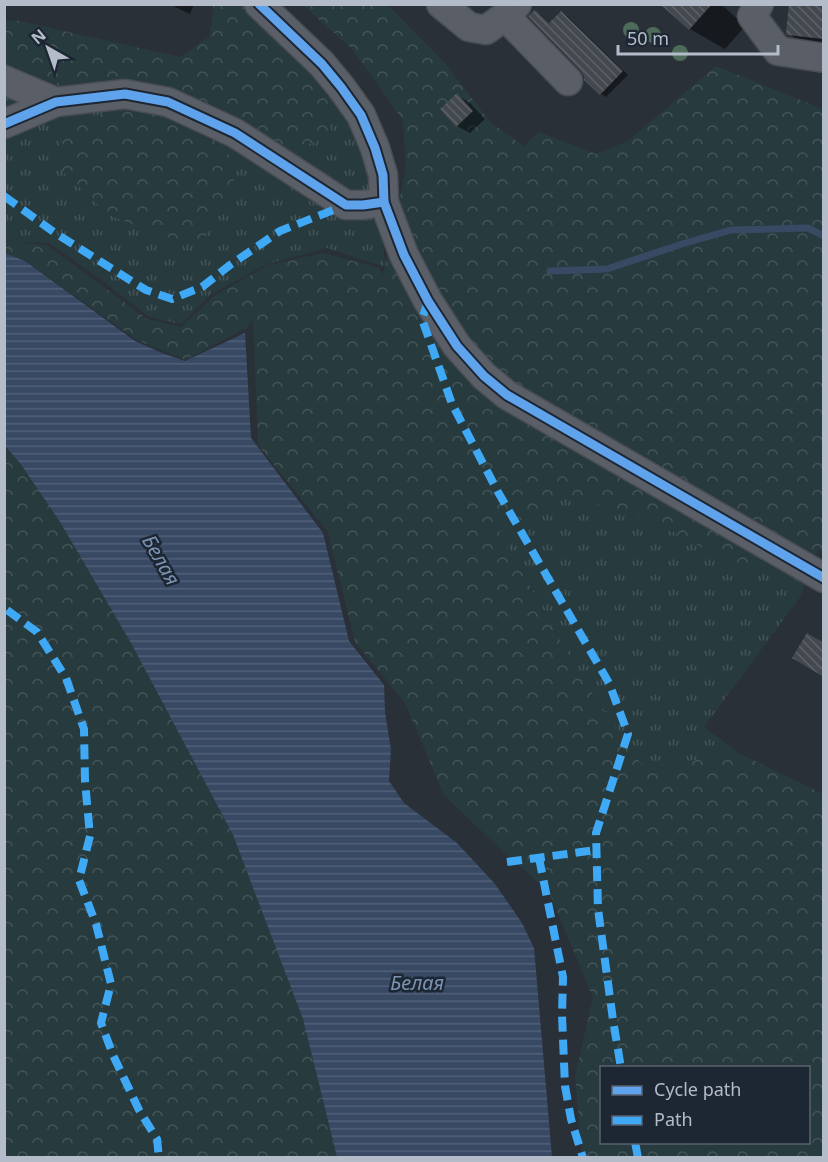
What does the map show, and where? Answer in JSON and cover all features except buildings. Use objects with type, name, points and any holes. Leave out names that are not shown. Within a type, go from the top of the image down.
[{"type":"street","points":[[260,4],[322,64],[361,115],[375,148],[383,175],[384,202],[404,255],[428,301],[458,345],[484,376],[507,394],[819,576]]},
{"type":"street","points":[[441,4],[469,27],[486,30],[511,10],[568,81]]},
{"type":"street","points":[[759,4],[752,16],[778,51],[824,58]]},
{"type":"street","points":[[4,80],[56,102]]},
{"type":"street","points":[[4,124],[56,102],[125,94],[168,102],[235,133],[346,205],[384,202]]},
{"type":"green space","points":[[212,5],[253,5],[330,83],[331,135],[290,152],[228,111],[159,83],[102,80],[63,86],[5,53],[4,22],[15,20],[180,57],[209,37],[214,8]]},
{"type":"green space","points":[[303,5],[388,5],[445,63],[490,122],[524,146],[539,132],[596,154],[628,141],[716,66],[823,109],[823,552],[817,548],[749,573],[657,523],[568,495],[499,532],[582,678],[641,764],[671,765],[737,752],[823,794],[823,1157],[582,1157],[575,1076],[593,998],[549,892],[444,795],[405,703],[355,642],[328,532],[258,445],[253,319],[246,328],[186,360],[137,340],[26,261],[5,254],[5,240],[48,246],[147,319],[181,327],[214,296],[268,265],[324,253],[379,268],[383,275],[406,169],[403,120],[352,49]]},
{"type":"green space","points":[[4,53],[63,86],[102,80],[159,83],[228,111],[290,152],[330,83],[363,140],[381,213],[385,267],[327,248],[267,264],[210,295],[181,324],[149,317],[49,243],[5,239]]},
{"type":"green space","points":[[128,106],[182,119],[217,131],[233,163],[234,187],[201,241],[164,237],[109,215],[60,169],[61,128]]},
{"type":"green space","points":[[4,446],[20,463],[60,522],[131,643],[233,835],[303,1019],[337,1157],[5,1157]]},
{"type":"green space","points":[[568,494],[657,523],[749,573],[818,548],[800,597],[704,727],[737,752],[671,765],[641,765],[582,678],[499,532]]},
{"type":"water","name":"Белая","points":[[4,253],[25,261],[135,341],[185,361],[245,333],[251,438],[323,533],[349,641],[384,685],[385,712],[391,750],[389,781],[404,803],[457,843],[495,884],[522,923],[534,948],[552,1157],[337,1157],[303,1019],[233,835],[131,643],[60,522],[20,463],[5,446]]},
{"type":"waterway","points":[[550,271],[607,269],[731,230],[808,228],[824,236]]},
{"type":"marked path","points":[[4,196],[55,233],[146,290],[172,299],[202,287],[280,231],[346,205]]},
{"type":"marked path","points":[[428,301],[422,319],[452,404],[498,492],[609,683],[628,734],[596,833],[598,909],[621,1066]]},
{"type":"marked path","points":[[7,610],[37,632],[66,678],[84,729],[85,781],[90,836],[79,880],[96,924],[111,984],[101,1023],[113,1055],[139,1110],[157,1139],[159,1158]]},
{"type":"marked path","points":[[507,862],[596,850]]},
{"type":"marked path","points":[[539,858],[563,977],[565,1086],[571,1119],[583,1158]]},
{"type":"marked path","points":[[635,1144],[638,1158]]},
{"type":"cycle path","points":[[4,124],[56,102],[125,94],[168,102],[235,133],[346,205],[384,202],[383,175],[361,115],[322,64],[259,4]]},
{"type":"cycle path","points":[[384,202],[404,255],[428,301],[457,346],[484,376],[507,395],[824,578]]}]
